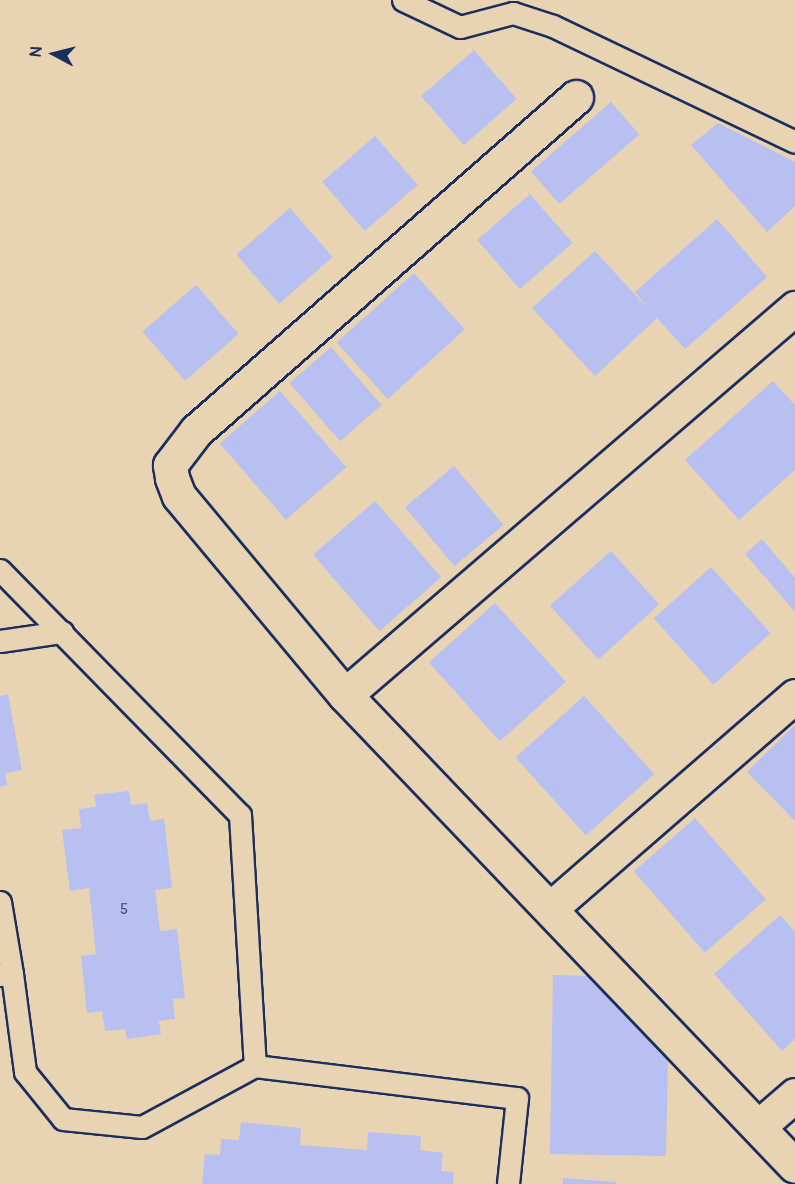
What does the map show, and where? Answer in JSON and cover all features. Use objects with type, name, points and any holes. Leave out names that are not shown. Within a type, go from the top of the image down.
[{"type":"street","points":[[576,97],[196,431],[170,465],[179,496],[345,695],[551,908],[795,1166]]},
{"type":"street","points":[[345,695],[795,308]]},
{"type":"street","points":[[551,908],[795,696]]},
{"type":"street","points":[[758,1127],[795,1095]]},
{"type":"lane","points":[[403,0],[460,27],[513,13],[553,26],[795,142]]},
{"type":"lane","points":[[0,570],[240,814],[255,1066]]},
{"type":"lane","points":[[0,641],[62,632]]},
{"type":"lane","points":[[0,902],[6,974],[25,1072],[63,1119],[142,1127],[255,1066],[517,1098],[508,1184]]},
{"type":"building","points":[[474,50],[517,99],[464,145],[421,96]]},
{"type":"building","points":[[611,102],[639,134],[559,204],[531,172]]},
{"type":"building","points":[[718,123],[795,162],[795,206],[767,232],[691,145]]},
{"type":"building","points":[[375,136],[418,185],[365,231],[322,182]]},
{"type":"building","points":[[530,194],[573,243],[520,289],[477,240]]},
{"type":"building","points":[[290,208],[333,257],[279,304],[236,255]]},
{"type":"building","points":[[717,219],[767,277],[685,349],[657,318],[595,376],[532,308],[595,251],[650,311],[635,292]]},
{"type":"building","points":[[414,273],[465,329],[388,399],[337,343]]},
{"type":"building","points":[[196,285],[239,334],[185,381],[142,332]]},
{"type":"building","points":[[331,347],[382,405],[340,441],[289,383]]},
{"type":"building","points":[[773,381],[795,405],[795,470],[739,520],[685,460]]},
{"type":"building","points":[[280,391],[346,467],[286,520],[220,443]]},
{"type":"building","points":[[454,466],[503,525],[454,566],[405,507]]},
{"type":"building","points":[[375,501],[441,577],[379,631],[313,555]]},
{"type":"building","points":[[762,539],[795,578],[795,612],[745,554]]},
{"type":"building","points":[[611,551],[659,605],[598,659],[550,606]]},
{"type":"building","points":[[711,567],[771,633],[713,685],[654,619]]},
{"type":"building","points":[[495,603],[566,682],[500,741],[429,663]]},
{"type":"building","points":[[8,694],[22,770],[5,773],[7,785],[0,787],[0,696]]},
{"type":"building","points":[[584,696],[654,774],[586,836],[516,758]]},
{"type":"building","points":[[795,725],[795,821],[747,772]]},
{"type":"building","points":[[129,791],[131,805],[147,803],[150,821],[164,819],[172,888],[155,890],[160,931],[177,929],[185,998],[173,999],[175,1019],[159,1021],[161,1034],[127,1039],[125,1029],[105,1031],[102,1011],[87,1013],[81,956],[96,954],[89,888],[70,891],[62,830],[81,828],[79,809],[96,807],[94,795]]},
{"type":"building","points":[[695,818],[766,900],[705,953],[634,871]]},
{"type":"building","points":[[780,915],[795,932],[795,1039],[782,1051],[714,974]]},
{"type":"building","points":[[553,975],[590,976],[668,1058],[666,1156],[550,1154]]},
{"type":"building","points":[[241,1122],[301,1128],[300,1145],[367,1150],[368,1132],[421,1136],[420,1150],[443,1153],[441,1171],[454,1172],[453,1184],[202,1184],[205,1154],[220,1155],[221,1139],[239,1140]]},
{"type":"building","points":[[563,1178],[616,1182],[616,1184],[563,1184]]}]
